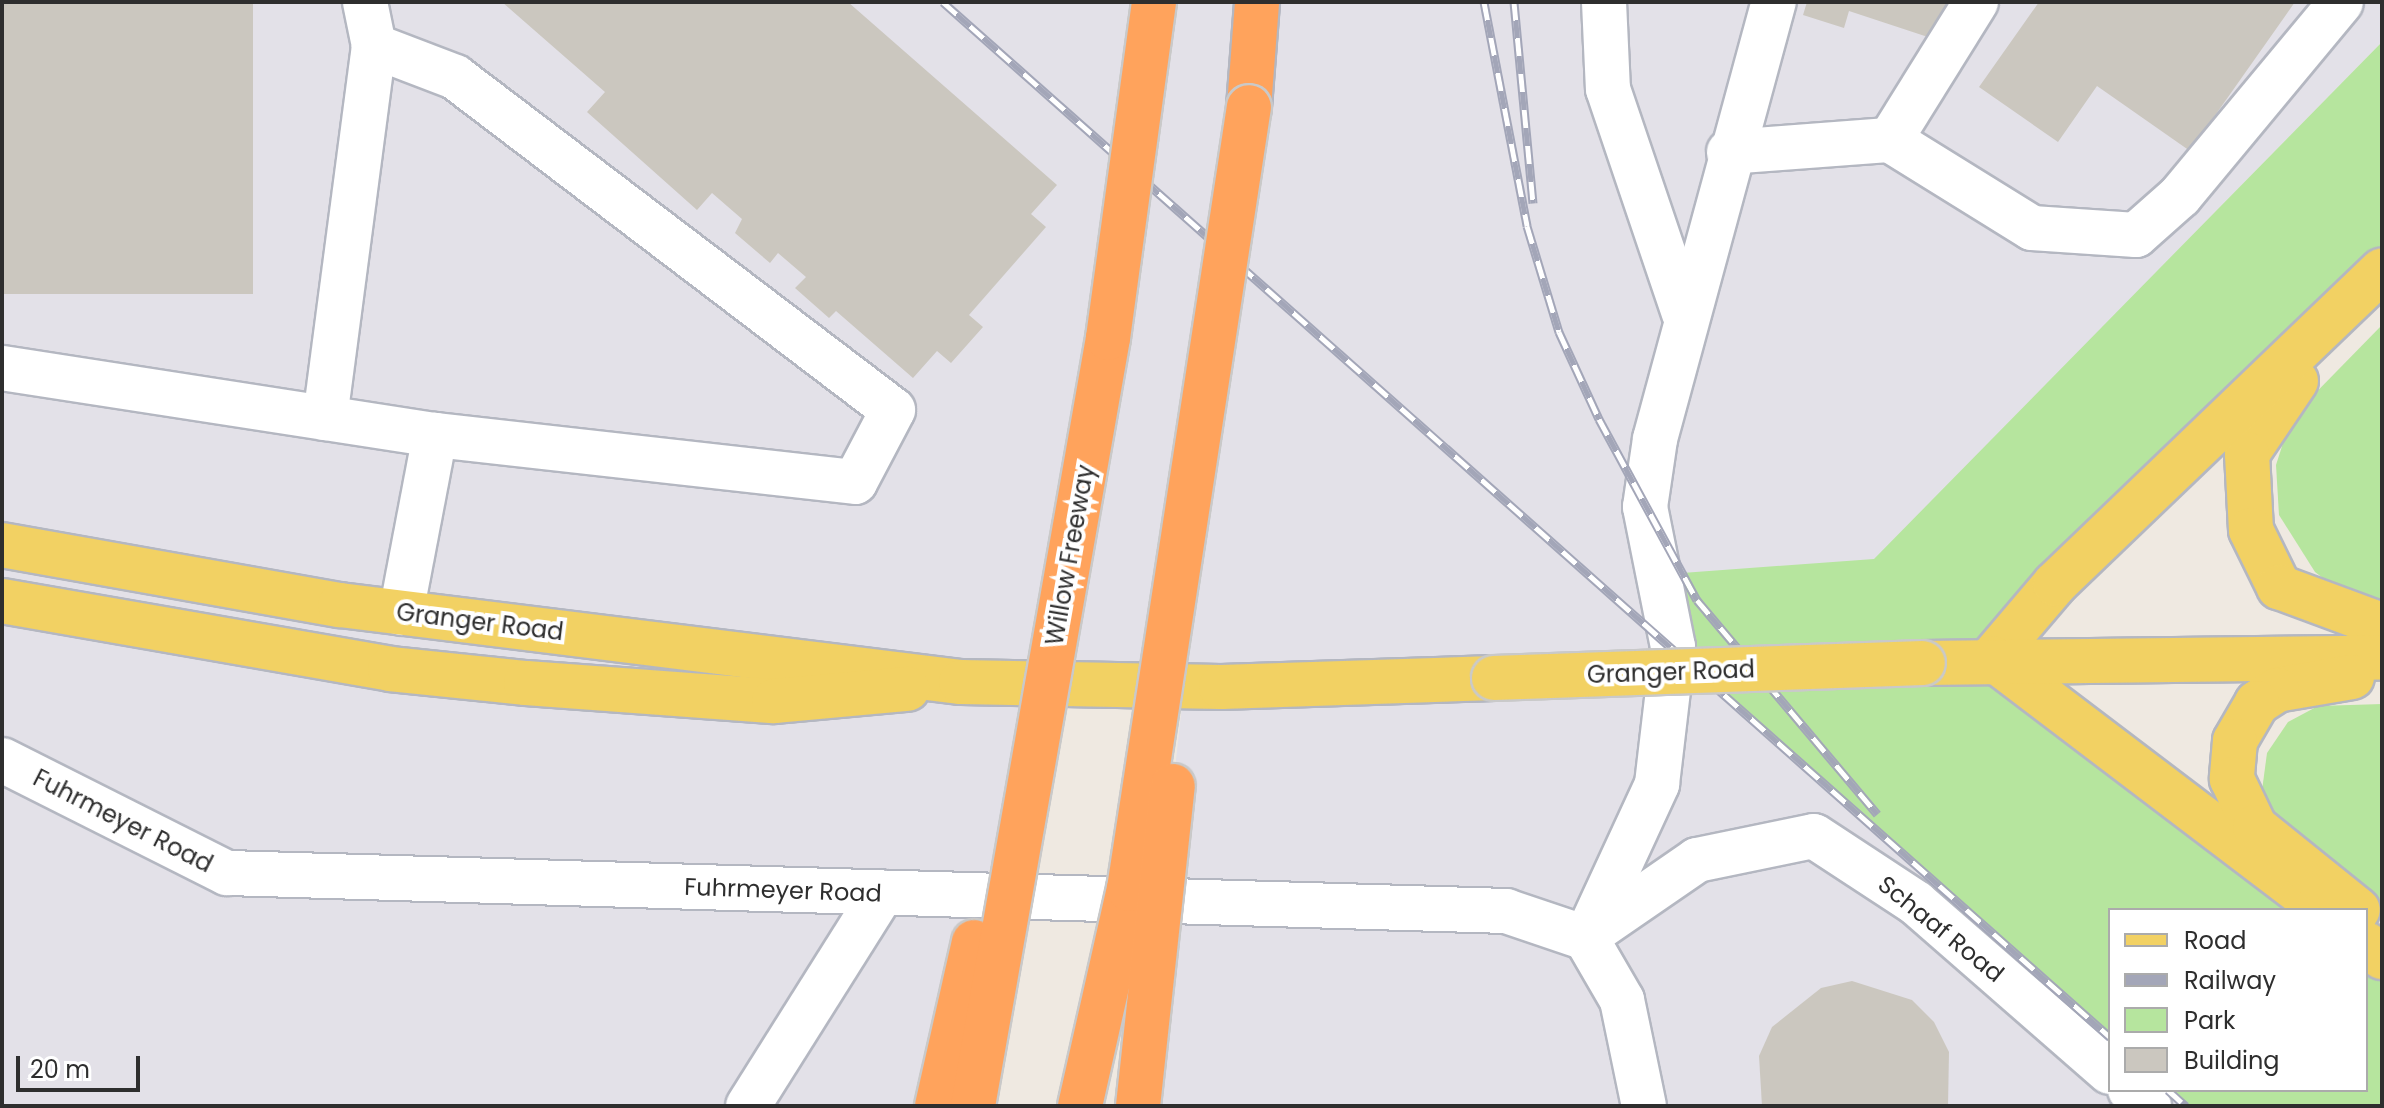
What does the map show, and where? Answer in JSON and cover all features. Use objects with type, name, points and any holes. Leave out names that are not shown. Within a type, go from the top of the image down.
[{"type":"highway","name":"Willow Freeway","points":[[973,1106],[1108,338],[1154,2]]},
{"type":"highway","points":[[1138,1106],[1249,107],[1257,2]]},
{"type":"highway","points":[[1080,1106],[1129,889],[1249,107]]},
{"type":"highway","points":[[937,1106],[1108,338]]},
{"type":"main road","points":[[2321,908],[1992,658],[2055,584],[2382,270]]},
{"type":"main road","points":[[2382,301],[2278,399],[2247,454],[2251,530],[2279,587],[2382,625]]},
{"type":"main road","name":"Granger Road","points":[[2,545],[401,613],[961,682],[1221,687],[1923,663],[1992,658],[2382,657]]},
{"type":"main road","name":"Granger Road","points":[[2,601],[390,669],[774,701],[961,682]]},
{"type":"main road","points":[[390,669],[401,613]]},
{"type":"main road","points":[[2356,908],[2244,815],[2232,761],[2242,723],[2277,690],[2382,673]]},
{"type":"street","points":[[325,418],[374,46],[365,2]]},
{"type":"street","points":[[1604,2],[1608,89],[1684,313]]},
{"type":"street","points":[[1644,1106],[1622,1000],[1586,938],[1657,784],[1673,647],[1645,507],[1684,313],[1774,2]]},
{"type":"street","points":[[1890,140],[1976,2]]},
{"type":"street","points":[[1729,152],[1890,140],[2032,228],[2136,235],[2180,196],[2341,2]]},
{"type":"street","points":[[2,368],[435,435],[855,482],[893,410],[455,77],[374,46]]},
{"type":"street","points":[[401,613],[435,435]]},
{"type":"street","name":"Fuhrmeyer Road","points":[[2,760],[227,873],[1506,911],[1586,938]]},
{"type":"street","name":"Schaaf Road","points":[[1586,938],[1697,860],[1814,836],[1916,903],[2108,1070]]},
{"type":"street","points":[[748,1106],[882,893]]},
{"type":"street","points":[[2132,1092],[2149,1106]]},
{"type":"shaded area","points":[[2,2],[2382,2],[2382,42],[1874,560],[1673,647],[2108,1035],[2108,1092],[2170,1092],[2186,1106],[1138,1106],[1183,696],[1031,684],[937,1106],[2,1106]]},
{"type":"green space","points":[[2382,42],[2382,270],[1993,658],[2328,908],[2108,908],[2108,1037],[1700,671],[1682,573],[1874,559]]},
{"type":"green space","points":[[2382,325],[2382,603],[2340,591],[2315,572],[2279,515],[2276,465],[2291,418]]},
{"type":"green space","points":[[2382,704],[2382,901],[2271,818],[2261,798],[2267,753],[2288,722],[2318,706]]},
{"type":"green space","points":[[2368,938],[2382,949],[2382,1106],[2184,1106],[2168,1092],[2368,1092]]},
{"type":"building","points":[[2,2],[253,2],[253,294],[2,294]]},
{"type":"building","points":[[502,2],[848,2],[1057,185],[1031,214],[1046,227],[969,315],[983,327],[951,363],[937,351],[913,378],[836,311],[829,318],[795,288],[806,277],[778,253],[770,263],[735,233],[742,219],[712,193],[697,210],[587,112],[605,92]]},
{"type":"building","points":[[1807,2],[1953,2],[1940,41],[1849,11],[1844,28],[1803,15]]},
{"type":"building","points":[[2039,2],[2295,2],[2190,151],[2097,86],[2058,142],[1979,87]]},
{"type":"building","points":[[1852,981],[1912,1000],[1934,1022],[1949,1052],[1948,1106],[1762,1106],[1759,1056],[1772,1027],[1821,988]]},
{"type":"railway","points":[[943,2],[2108,1035]]},
{"type":"railway","points":[[1484,2],[1527,226],[1559,332],[1599,419],[1697,600],[1877,814]]},
{"type":"railway","points":[[1514,2],[1533,203]]},
{"type":"railway","points":[[2170,1092],[2186,1106]]}]
